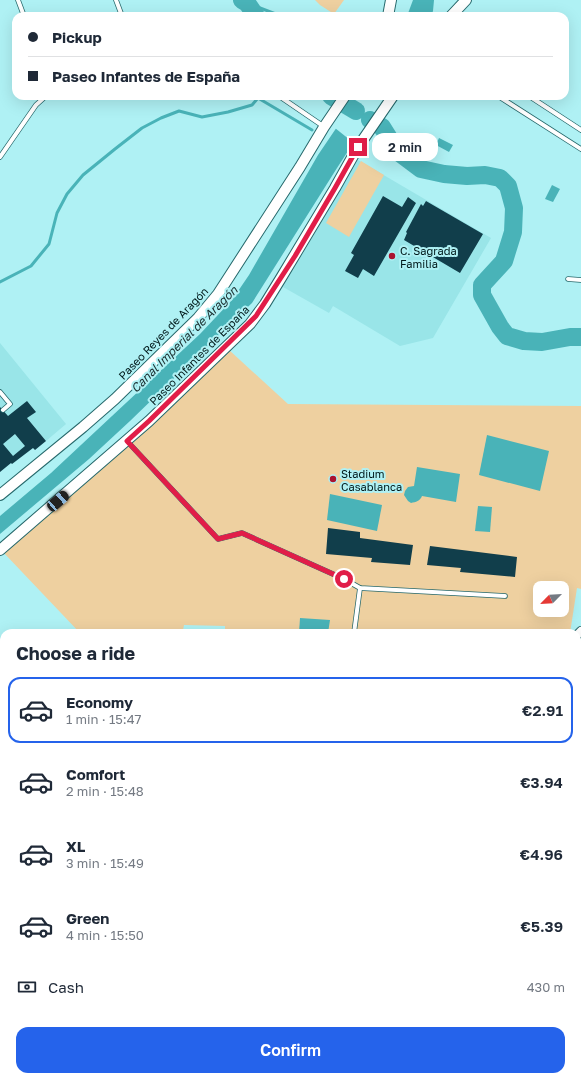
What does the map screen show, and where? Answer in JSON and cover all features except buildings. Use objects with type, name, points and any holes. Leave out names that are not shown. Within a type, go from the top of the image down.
[{"type":"street","points":[[389,12],[391,0]]},
{"type":"street","points":[[452,12],[457,0]]},
{"type":"street","points":[[455,12],[466,0]]},
{"type":"street","name":"Paseo Reyes de Aragón","points":[[0,495],[115,399],[198,318],[218,294],[342,100]]},
{"type":"street","name":"Paseo Infantes de España","points":[[0,550],[149,421],[204,369],[256,316],[295,256],[358,147],[390,100]]},
{"type":"lane","points":[[18,0],[22,12]]},
{"type":"lane","points":[[116,0],[120,12]]},
{"type":"lane","points":[[0,157],[36,105],[42,100]]},
{"type":"lane","points":[[285,100],[326,126]]},
{"type":"lane","points":[[504,100],[581,149]]},
{"type":"lane","points":[[535,100],[581,130]]},
{"type":"lane","points":[[568,279],[581,280]]},
{"type":"lane","points":[[0,392],[10,404],[3,410]]},
{"type":"lane","points":[[127,441],[218,539],[242,533],[344,579],[360,588],[505,596]]},
{"type":"lane","points":[[355,629],[360,588]]},
{"type":"shaded area","points":[[315,0],[344,0],[335,12],[331,12]]},
{"type":"shaded area","points":[[413,0],[434,0],[433,12],[408,12]]},
{"type":"shaded area","name":"Canal Imperial de Aragón","points":[[355,100],[381,100],[252,303],[89,459],[0,534],[0,516],[51,473],[200,334],[232,300],[249,275],[318,155]]},
{"type":"shaded area","points":[[439,138],[453,145],[449,152],[436,145]]},
{"type":"shaded area","name":"C. Sagrada Familia","points":[[358,160],[491,238],[433,338],[400,346],[333,306],[329,313],[283,287]]},
{"type":"shaded area","points":[[361,161],[384,175],[349,237],[326,223]]},
{"type":"shaded area","points":[[552,185],[560,189],[553,202],[545,199]]},
{"type":"shaded area","points":[[0,343],[66,424],[46,441],[27,418],[35,412],[2,422],[13,436],[19,431],[33,448],[0,472]]},
{"type":"shaded area","name":"Stadium Casablanca","points":[[228,349],[288,404],[581,406],[581,589],[577,588],[571,629],[225,629],[225,626],[184,625],[183,629],[76,629],[3,552]]},
{"type":"shaded area","points":[[487,435],[549,451],[540,491],[479,475]]},
{"type":"shaded area","points":[[417,467],[460,474],[456,502],[422,496],[416,502],[411,503],[408,501],[404,495],[405,491],[408,487],[414,486]]},
{"type":"shaded area","points":[[330,494],[382,505],[377,531],[327,520]]},
{"type":"shaded area","points":[[478,506],[492,507],[490,532],[475,531]]},
{"type":"shaded area","points":[[300,618],[330,620],[329,629],[299,629]]},
{"type":"pier","points":[[353,100],[383,100],[355,144],[335,128]]},
{"type":"waterway","points":[[242,0],[247,3],[253,12]]},
{"type":"waterway","points":[[247,3],[271,12]]},
{"type":"waterway","points":[[0,282],[31,266],[49,244],[57,213],[67,194],[83,175],[142,128],[179,111],[202,117],[228,112],[252,105],[256,100]]},
{"type":"waterway","points":[[261,100],[312,130]]},
{"type":"waterway","points":[[338,100],[356,111]]},
{"type":"waterway","points":[[370,120],[382,127],[397,151],[421,169],[444,174],[467,176],[485,175],[500,178],[508,186],[514,208],[513,232],[504,261],[482,285],[482,295],[500,327],[507,336],[524,341],[542,342],[570,337],[581,337]]},
{"type":"place","name":"C. Sagrada Familia","points":[[392,256]]},
{"type":"place","name":"Stadium Casablanca","points":[[333,479]]},
{"type":"route","points":[[344,579],[242,533],[218,539],[127,441],[250,324],[265,304],[295,256],[358,147]]}]
